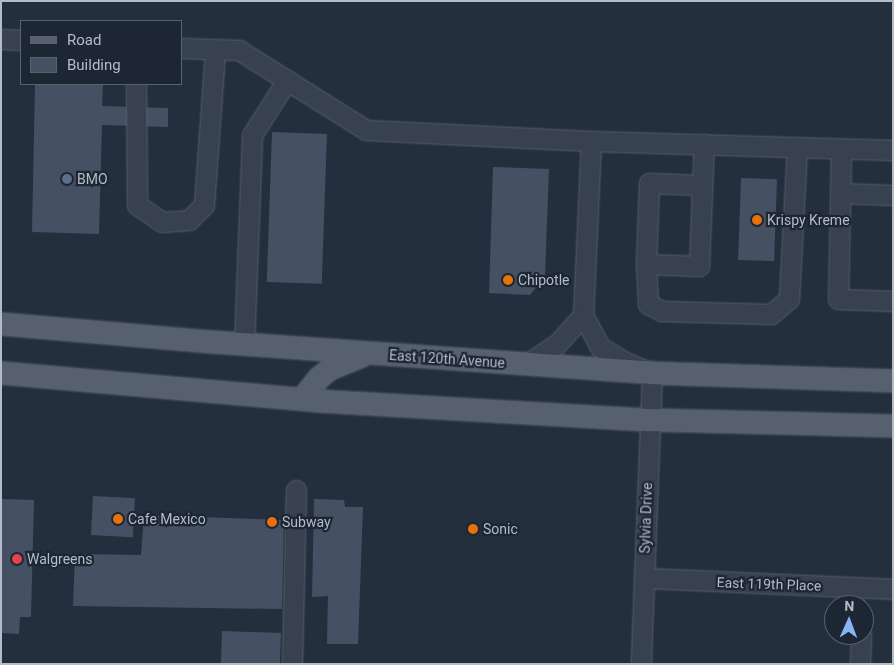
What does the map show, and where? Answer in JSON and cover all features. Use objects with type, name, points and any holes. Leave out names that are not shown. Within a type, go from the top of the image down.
[{"type":"main road","name":"East 120th Avenue","points":[[1,324],[244,345],[652,373],[893,381]]},
{"type":"main road","points":[[302,399],[319,378],[330,369],[367,354]]},
{"type":"main road","points":[[1,374],[302,399],[650,420],[893,426]]},
{"type":"street","points":[[1,39],[20,40]]},
{"type":"street","points":[[182,48],[239,50],[366,130],[590,141],[893,150]]},
{"type":"street","points":[[136,85],[137,205],[162,222],[189,220],[204,204],[215,50]]},
{"type":"street","points":[[244,345],[252,135],[287,80]]},
{"type":"street","points":[[590,141],[583,315],[600,347],[625,362],[652,373]]},
{"type":"street","points":[[646,264],[699,266],[704,144]]},
{"type":"street","points":[[702,185],[650,184],[646,264],[648,304],[662,311],[771,314],[789,299],[797,148]]},
{"type":"street","points":[[841,149],[838,299],[893,301]]},
{"type":"street","points":[[840,193],[893,195]]},
{"type":"street","points":[[527,364],[557,344],[583,315]]},
{"type":"street","name":"Sylvia Drive","points":[[641,664],[652,373]]},
{"type":"street","points":[[292,664],[296,490]]},
{"type":"street","name":"East 119th Place","points":[[644,578],[851,595]]},
{"type":"street","name":"East 119th Place","points":[[867,595],[893,589]]},
{"type":"street","points":[[860,664],[861,645]]},
{"type":"building","name":"BMO","points":[[35,85],[103,85],[102,106],[168,108],[168,127],[102,125],[99,234],[32,232]]},
{"type":"building","points":[[272,132],[327,134],[322,284],[267,282]]},
{"type":"building","points":[[493,167],[549,169],[545,276],[530,295],[489,293]]},
{"type":"building","name":"Krispy Kreme","points":[[741,178],[777,179],[774,261],[738,260]]},
{"type":"building","points":[[93,496],[135,498],[133,537],[91,535]]},
{"type":"building","name":"Walgreens","points":[[1,499],[34,500],[31,617],[20,617],[19,634],[1,633]]},
{"type":"building","points":[[314,499],[344,500],[345,507],[363,507],[358,644],[327,644],[328,596],[312,597]]},
{"type":"building","points":[[144,515],[284,520],[282,609],[73,606],[75,554],[141,555]]},
{"type":"building","points":[[222,631],[281,633],[280,664],[221,664]]},
{"type":"place","name":"BMO","points":[[67,179]]},
{"type":"place","name":"Krispy Kreme","points":[[757,220]]},
{"type":"place","name":"Chipotle","points":[[508,280]]},
{"type":"place","name":"Cafe Mexico","points":[[118,519]]},
{"type":"place","name":"Subway","points":[[272,522]]},
{"type":"place","name":"Sonic","points":[[473,529]]},
{"type":"place","name":"Walgreens","points":[[17,559]]}]
